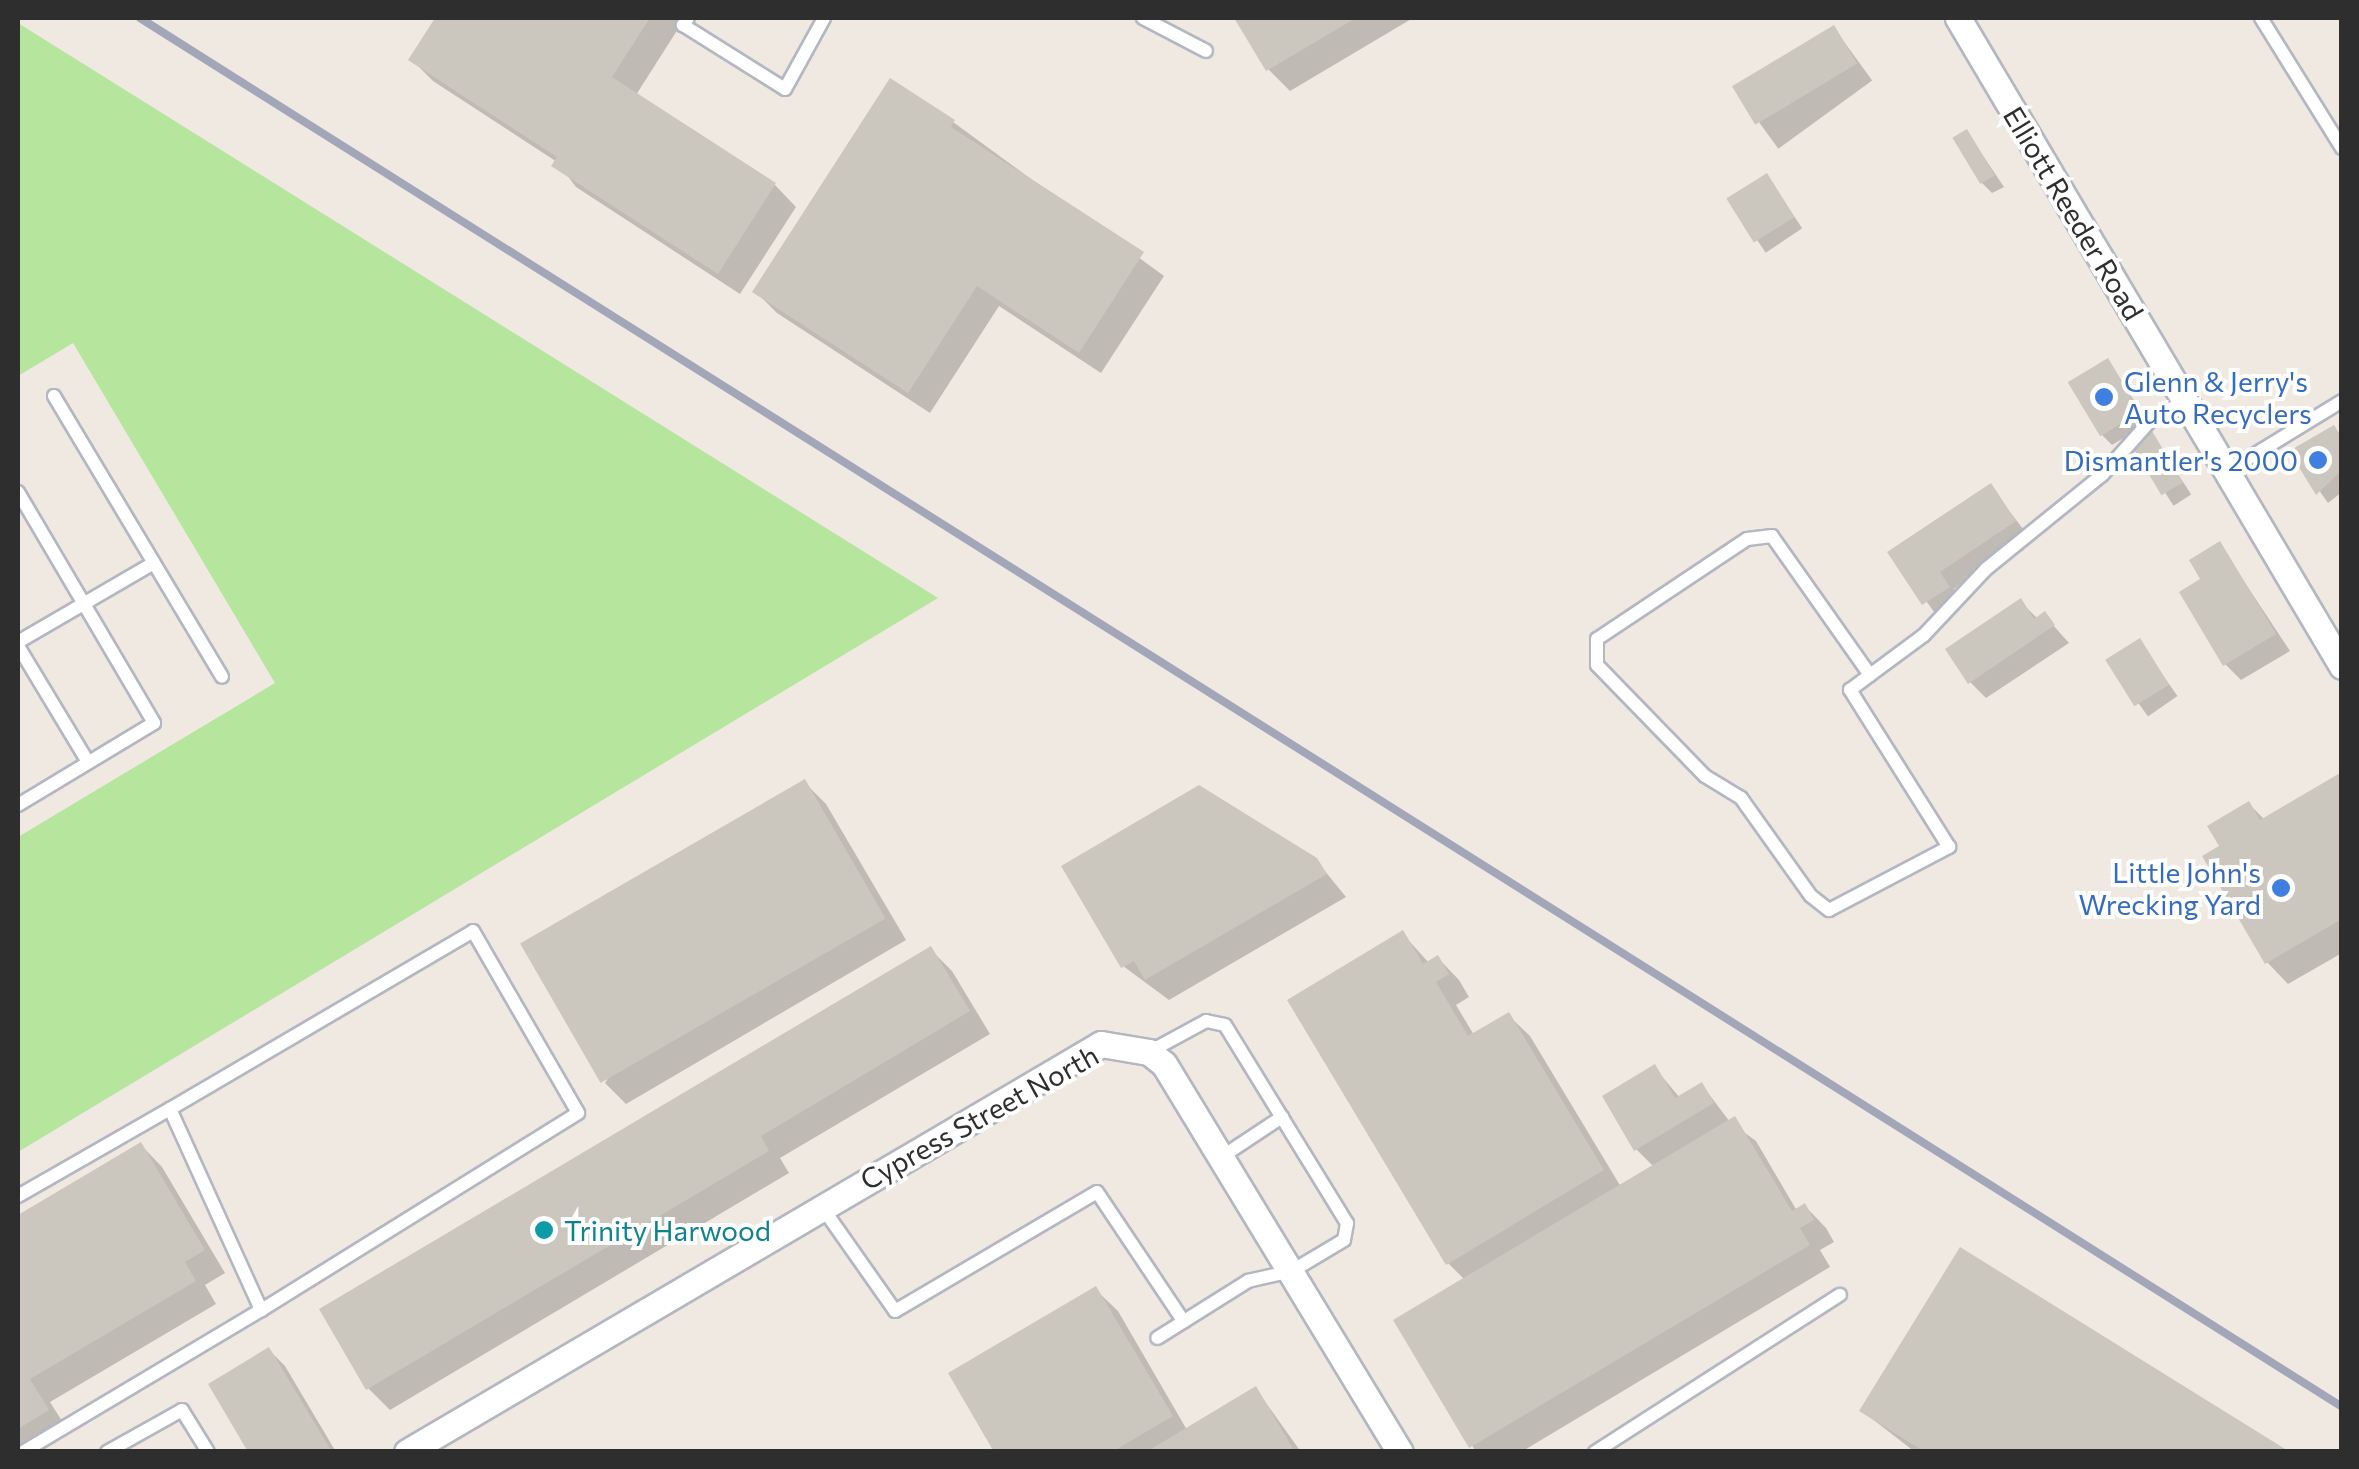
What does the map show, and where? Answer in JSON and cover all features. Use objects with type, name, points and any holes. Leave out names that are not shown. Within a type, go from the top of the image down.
[{"type":"street","name":"Elliott Reeder Road","points":[[1958,18],[2342,666]]},
{"type":"street","name":"Cypress Street North","points":[[407,1452],[1071,1058],[1101,1044],[1149,1052]]},
{"type":"street","points":[[1149,1052],[1180,1084],[1400,1452]]},
{"type":"lane","points":[[688,18],[683,25],[785,89],[824,18]]},
{"type":"lane","points":[[1143,18],[1206,51]]},
{"type":"lane","points":[[2261,18],[2342,148]]},
{"type":"lane","points":[[54,396],[222,677]]},
{"type":"lane","points":[[1870,675],[1772,536],[1747,539],[1597,639],[1597,665],[1705,776],[1741,798],[1811,896],[1829,910],[1949,847],[1850,690],[1924,636],[1986,569],[2102,475],[2148,422],[2184,401]]},
{"type":"lane","points":[[2226,472],[2342,401]]},
{"type":"lane","points":[[18,492],[154,724],[18,805]]},
{"type":"lane","points":[[88,762],[18,644],[154,563]]},
{"type":"lane","points":[[18,1196],[473,931],[578,1113],[23,1452]]},
{"type":"lane","points":[[1149,1052],[1206,1021],[1226,1025],[1347,1223],[1344,1240],[1292,1271],[1248,1281],[1157,1338]]},
{"type":"lane","points":[[170,1108],[261,1310]]},
{"type":"lane","points":[[1223,1156],[1282,1117]]},
{"type":"lane","points":[[822,1206],[895,1311],[1097,1192],[1184,1322]]},
{"type":"lane","points":[[1596,1452],[1840,1295]]},
{"type":"lane","points":[[106,1452],[182,1410],[208,1452]]},
{"type":"green space","points":[[18,23],[938,598],[18,1152],[18,837],[275,683],[73,343],[18,376]]},
{"type":"building","points":[[435,18],[650,18],[612,77],[776,183],[718,274],[551,166],[557,157],[408,60]]},
{"type":"building","points":[[1234,18],[1356,18],[1266,71]]},
{"type":"building","points":[[1834,25],[1857,64],[1755,125],[1732,86]]},
{"type":"building","points":[[890,78],[955,120],[951,127],[1144,252],[1079,353],[977,286],[908,393],[752,292]]},
{"type":"building","points":[[1967,129],[1995,175],[1980,184],[1952,138]]},
{"type":"building","points":[[1767,173],[1795,217],[1754,243],[1726,198]]},
{"type":"building","name":"Glenn & Jerry's Auto Recyclers","points":[[2108,358],[2140,412],[2100,436],[2068,382]]},
{"type":"building","name":"Dismantler's 2000","points":[[2334,425],[2342,438],[2342,470],[2316,495],[2289,451]]},
{"type":"building","points":[[2152,431],[2183,482],[2161,495],[2131,444]]},
{"type":"building","points":[[1991,483],[2016,521],[1940,572],[1950,587],[1922,605],[1887,552]]},
{"type":"building","points":[[2220,541],[2276,634],[2223,666],[2179,592],[2200,579],[2189,560]]},
{"type":"building","points":[[2021,598],[2034,619],[2045,611],[2055,625],[1968,684],[1945,649]]},
{"type":"building","points":[[2140,638],[2169,685],[2134,706],[2105,660]]},
{"type":"building","name":"Little John's Wrecking Yard","points":[[2340,773],[2342,919],[2265,964],[2202,856],[2219,846],[2207,826],[2249,801],[2260,820]]},
{"type":"building","points":[[805,779],[885,918],[601,1083],[520,944]]},
{"type":"building","points":[[1199,785],[1317,858],[1327,874],[1145,980],[1134,961],[1121,968],[1061,866]]},
{"type":"building","points":[[1403,930],[1423,964],[1438,955],[1449,974],[1436,982],[1468,1036],[1509,1012],[1604,1170],[1446,1265],[1287,1000]]},
{"type":"building","name":"Trinity Harwood","points":[[931,946],[970,1011],[761,1136],[769,1151],[366,1390],[319,1309]]},
{"type":"building","points":[[1655,1064],[1675,1098],[1702,1082],[1714,1103],[1634,1151],[1602,1096]]},
{"type":"building","points":[[1735,1116],[1792,1211],[1805,1203],[1814,1220],[1800,1228],[1810,1245],[1469,1448],[1393,1320]]},
{"type":"building","points":[[141,1142],[205,1250],[185,1262],[196,1281],[30,1379],[49,1410],[18,1429],[18,1215]]},
{"type":"building","points":[[1960,1247],[2290,1452],[1925,1452],[1859,1411]]},
{"type":"building","points":[[1096,1286],[1173,1416],[1112,1452],[994,1452],[948,1373]]},
{"type":"building","points":[[269,1347],[332,1452],[248,1452],[208,1384]]},
{"type":"building","points":[[1256,1386],[1295,1452],[1146,1452]]},
{"type":"railway","points":[[140,18],[2342,1407]]},
{"type":"place","name":"Glenn & Jerry's Auto Recyclers","points":[[2104,397]]},
{"type":"place","name":"Dismantler's 2000","points":[[2318,460]]},
{"type":"place","name":"Little John's Wrecking Yard","points":[[2281,888]]},
{"type":"place","name":"Trinity Harwood","points":[[544,1230]]}]
